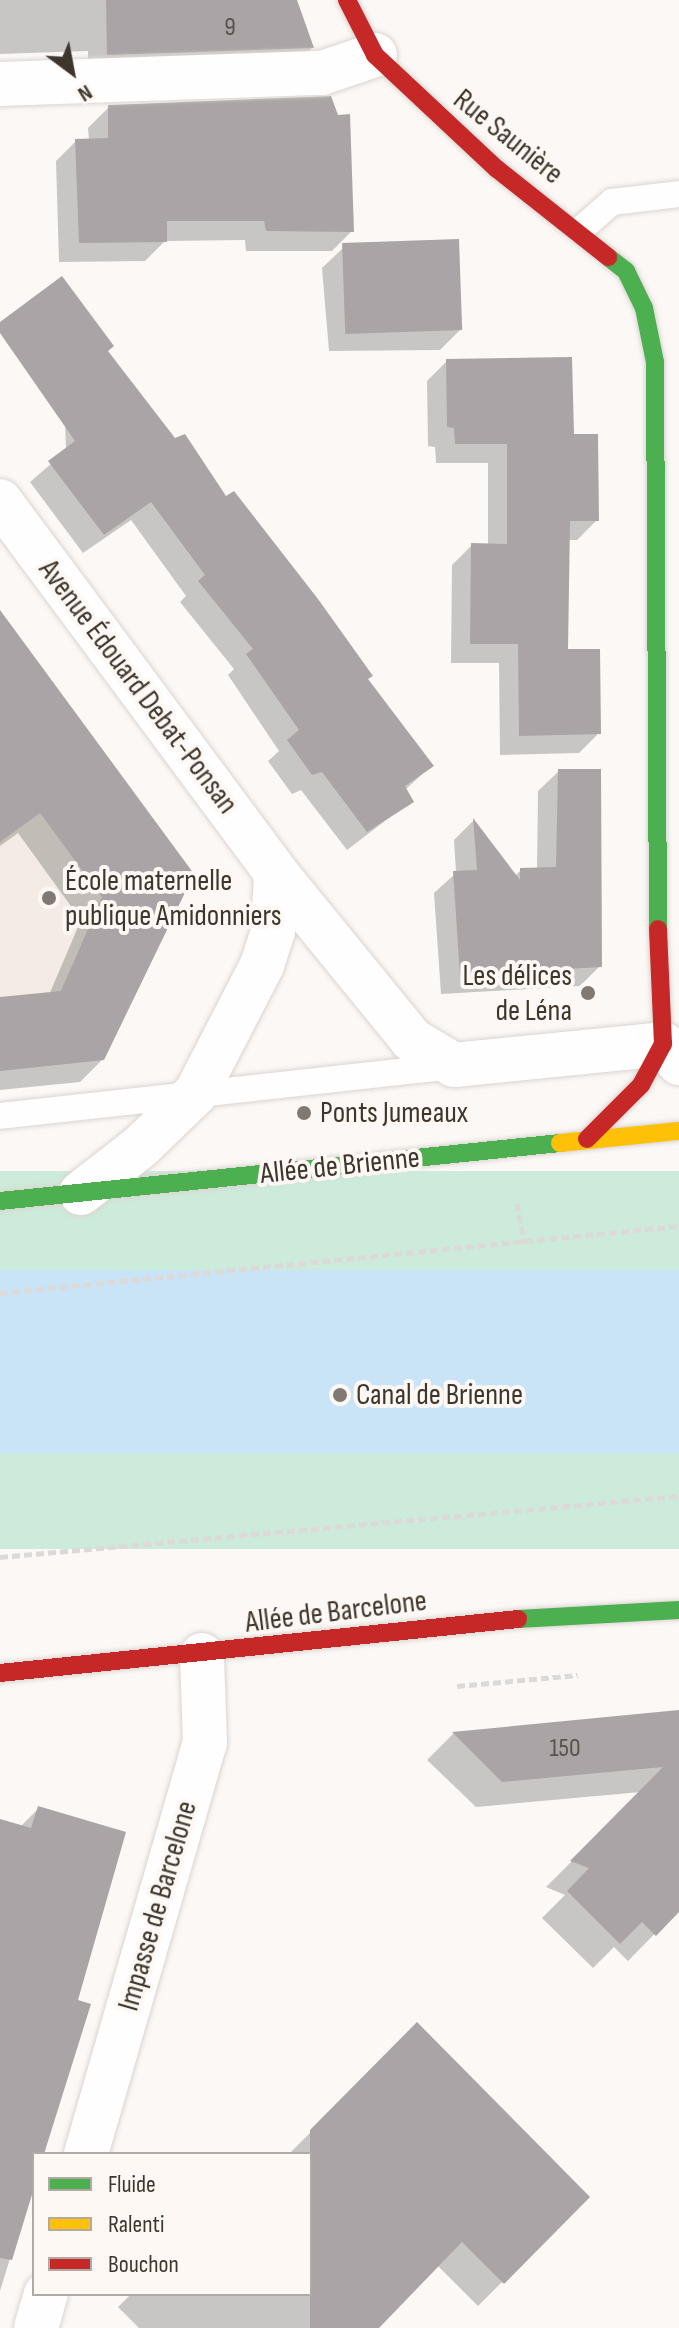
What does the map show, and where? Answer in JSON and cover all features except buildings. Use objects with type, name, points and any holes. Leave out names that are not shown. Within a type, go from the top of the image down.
[{"type":"main road","name":"Rue Saunière","points":[[347,0],[375,55],[497,169],[580,230],[626,271],[644,308],[655,362],[658,978],[671,1053]]},
{"type":"main road","points":[[587,1139],[671,1053]]},
{"type":"main road","name":"Allée de Brienne","points":[[0,1201],[679,1131]]},
{"type":"main road","name":"Allée de Barcelone","points":[[0,1673],[202,1655],[509,1620],[679,1610]]},
{"type":"street","points":[[0,84],[322,73],[375,55]]},
{"type":"street","name":"Avenue Édouard Debat-Ponsan","points":[[0,501],[276,873],[412,1040],[454,1065]]},
{"type":"street","points":[[81,1193],[140,1147],[196,1093],[262,965],[273,931],[276,873]]},
{"type":"street","points":[[454,1065],[671,1053]]},
{"type":"street","name":"Impasse de Barcelone","points":[[87,2152],[205,1743],[202,1655]]},
{"type":"street","points":[[36,2328],[45,2296]]},
{"type":"lane","points":[[580,230],[612,202],[679,194]]},
{"type":"lane","points":[[0,1116],[454,1065]]},
{"type":"path","points":[[516,1192],[524,1243]]},
{"type":"path","points":[[0,1293],[679,1226]]},
{"type":"path","points":[[0,1557],[679,1496]]},
{"type":"path","points":[[457,1686],[584,1674]]},
{"type":"shaded area","points":[[0,610],[194,874],[104,1060],[0,1071]]},
{"type":"green space","points":[[0,1171],[679,1171],[679,1270],[0,1270]]},
{"type":"green space","points":[[0,1453],[679,1453],[679,1549],[0,1549]]},
{"type":"water","name":"Canal de Brienne","points":[[0,1270],[679,1270],[679,1453],[0,1453]]},
{"type":"traffic: fast","points":[[608,257],[626,271],[644,308],[655,362],[658,929]]},
{"type":"traffic: fast","points":[[0,1201],[560,1143]]},
{"type":"traffic: fast","points":[[518,1619],[679,1610]]},
{"type":"traffic: slow","points":[[560,1143],[679,1131]]},
{"type":"traffic: jam","points":[[347,0],[375,55],[497,169],[608,257]]},
{"type":"traffic: jam","points":[[587,1139],[641,1085],[663,1044],[658,929]]},
{"type":"traffic: jam","points":[[0,1673],[518,1619]]},
{"type":"place","name":"École maternelle publique Amidonniers","points":[[49,898]]},
{"type":"place","name":"Les délices de Léna","points":[[588,993]]},
{"type":"place","name":"Ponts Jumeaux","points":[[304,1113]]},
{"type":"place","name":"Canal de Brienne","points":[[340,1395]]}]
